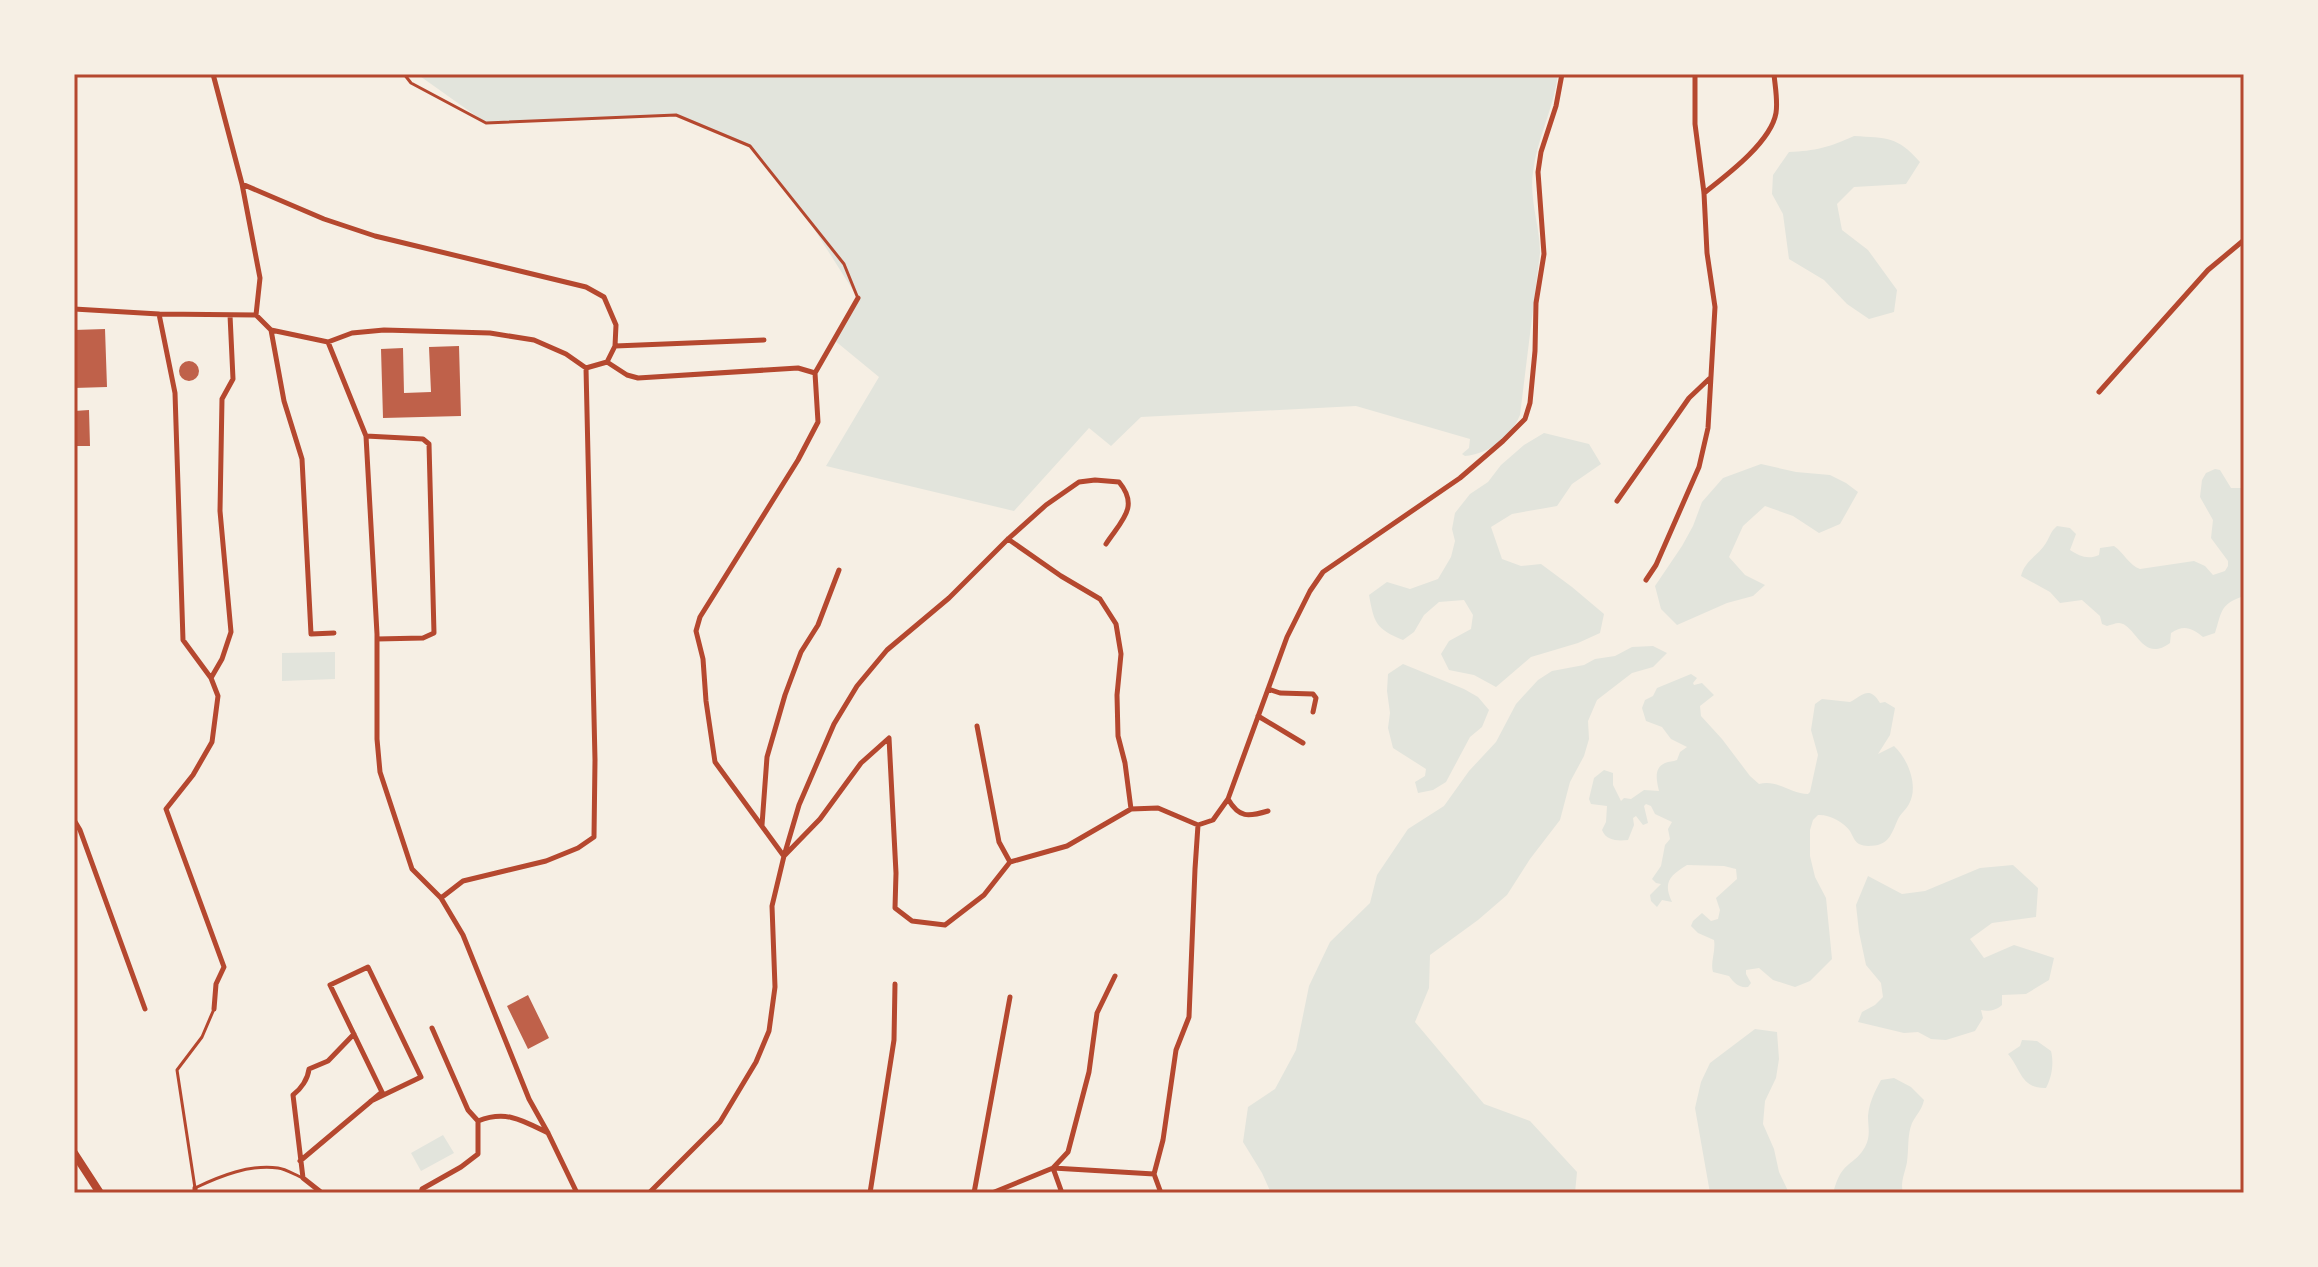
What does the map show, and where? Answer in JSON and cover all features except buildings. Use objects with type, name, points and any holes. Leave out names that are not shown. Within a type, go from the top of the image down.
[{"type":"main road","points":[[74,1153],[100,1193]]},
{"type":"street","points":[[213,74],[242,184],[260,278],[256,315]]},
{"type":"street","points":[[784,856],[820,819],[861,763],[889,738],[895,908],[912,921],[945,925],[984,895],[1010,862],[1067,846],[1131,809],[1158,808],[1198,825],[1213,820],[1228,799],[1287,637],[1323,572],[1460,478],[1525,419],[1530,403],[1536,303],[1545,242],[1538,172],[1562,74]]},
{"type":"street","points":[[1646,580],[1674,526],[1702,457],[1708,428],[1715,307],[1695,124],[1695,74]]},
{"type":"street","points":[[1704,193],[1753,150],[1768,130],[1776,113],[1774,74]]},
{"type":"street","points":[[242,184],[324,219],[375,236],[586,287],[604,297],[616,325],[615,346],[607,362],[586,368]]},
{"type":"street","points":[[2099,392],[2208,270],[2244,240]]},
{"type":"street","points":[[784,856],[715,762],[703,659],[696,631],[700,617],[798,460],[818,422],[815,373],[858,298]]},
{"type":"street","points":[[74,309],[256,315],[271,330],[328,342],[352,333],[384,330],[490,333],[534,340],[566,354],[586,368]]},
{"type":"street","points":[[159,314],[175,393],[183,640],[211,678],[218,696],[212,742],[193,775],[166,809],[224,967],[216,984],[214,1009]]},
{"type":"street","points":[[211,678],[222,659],[231,632],[220,511],[222,399],[233,379],[230,315]]},
{"type":"street","points":[[271,330],[284,401],[302,459],[311,634],[334,633]]},
{"type":"street","points":[[615,346],[764,340]]},
{"type":"street","points":[[328,342],[366,436],[377,639],[380,772],[412,869],[441,898],[463,935],[529,1099],[577,1193]]},
{"type":"street","points":[[607,362],[638,378],[798,368],[815,373]]},
{"type":"street","points":[[441,898],[463,881],[546,861],[578,848],[594,837],[586,368]]},
{"type":"street","points":[[1617,501],[1689,398],[1710,379]]},
{"type":"street","points":[[366,436],[423,439],[429,444],[434,633],[423,638],[377,639]]},
{"type":"street","points":[[649,1193],[720,1122],[756,1062],[769,1031],[775,987],[772,906],[784,856],[799,805],[834,724],[857,686],[887,650],[949,598],[1046,505],[1079,482],[1119,482],[1128,492],[1130,505],[1106,544]]},
{"type":"street","points":[[1008,539],[1100,599],[1116,624],[1121,654],[1117,695],[1118,736],[1131,809]]},
{"type":"street","points":[[762,826],[767,757],[781,707],[801,652],[818,625],[839,570]]},
{"type":"street","points":[[1268,689],[1280,693],[1313,694],[1316,698],[1313,712]]},
{"type":"street","points":[[1258,716],[1303,743]]},
{"type":"street","points":[[977,726],[999,842],[1010,862]]},
{"type":"street","points":[[1228,799],[1234,810],[1247,815],[1268,811]]},
{"type":"street","points":[[74,820],[145,1009]]},
{"type":"street","points":[[1161,1193],[1154,1174],[1163,1140],[1176,1050],[1189,1017],[1198,825]]},
{"type":"street","points":[[300,1161],[371,1101],[382,1092],[330,985],[368,967],[421,1077],[371,1101]]},
{"type":"street","points":[[992,1193],[1053,1168],[1068,1152],[1089,1072],[1097,1013],[1115,976]]},
{"type":"street","points":[[870,1193],[894,1040],[895,984]]},
{"type":"street","points":[[974,1193],[1010,997]]},
{"type":"street","points":[[421,1193],[422,1189],[478,1154],[478,1121],[468,1110],[432,1028]]},
{"type":"street","points":[[322,1193],[303,1178],[293,1095],[309,1069],[328,1061],[354,1034]]},
{"type":"street","points":[[478,1121],[491,1116],[509,1116],[548,1133]]},
{"type":"street","points":[[1053,1168],[1154,1174]]},
{"type":"street","points":[[1053,1168],[1062,1193]]},
{"type":"lane","points":[[404,74],[411,83],[486,123],[676,115],[750,146],[844,264],[858,298]]},
{"type":"lane","points":[[214,1009],[202,1037],[177,1070],[195,1191],[221,1176],[254,1169],[279,1168],[303,1178]]},
{"type":"shaded area","points":[[417,74],[1558,74],[1533,172],[1532,192],[1540,253],[1520,415],[1498,443],[1482,452],[1465,456],[1462,454],[1469,448],[1470,439],[1356,406],[1141,417],[1111,446],[1089,428],[1014,511],[826,466],[879,377],[834,340],[858,298],[807,218],[750,146],[676,115],[486,123]]},
{"type":"shaded area","points":[[1854,136],[1891,140],[1905,147],[1920,162],[1906,184],[1854,187],[1837,204],[1842,230],[1868,250],[1897,290],[1894,312],[1869,319],[1847,304],[1824,280],[1789,259],[1783,214],[1772,194],[1773,175],[1789,152],[1822,148]]},
{"type":"shaded area","points":[[1544,433],[1589,444],[1601,464],[1572,484],[1557,506],[1512,514],[1491,527],[1502,559],[1521,566],[1541,564],[1604,614],[1600,633],[1531,657],[1496,687],[1474,675],[1449,670],[1441,654],[1449,641],[1471,629],[1473,615],[1464,600],[1439,602],[1424,615],[1414,632],[1403,640],[1378,624],[1369,595],[1387,582],[1410,589],[1438,579],[1451,557],[1455,541],[1452,529],[1455,513],[1501,465]]},
{"type":"shaded area","points":[[1761,464],[1830,475],[1858,492],[1840,524],[1819,533],[1793,516],[1765,506],[1743,526],[1729,557],[1745,575],[1765,585],[1753,596],[1727,603],[1677,625],[1661,609],[1655,586],[1682,546],[1702,502],[1723,478]]},
{"type":"shaded area","points":[[2220,470],[2231,488],[2244,488],[2244,596],[2226,605],[2215,633],[2203,637],[2191,629],[2180,629],[2171,633],[2170,643],[2153,649],[2125,625],[2102,624],[2100,616],[2082,600],[2060,603],[2050,592],[2021,576],[2057,526],[2070,528],[2076,534],[2070,550],[2084,557],[2099,555],[2100,548],[2114,546],[2140,569],[2194,561],[2205,566],[2213,575],[2225,571],[2228,561],[2211,538],[2213,520],[2200,497],[2202,480],[2206,473]]},
{"type":"shaded area","points":[[1653,646],[1667,653],[1653,667],[1632,673],[1597,700],[1588,721],[1589,739],[1584,756],[1570,782],[1560,820],[1507,895],[1430,955],[1429,988],[1415,1022],[1484,1104],[1530,1121],[1577,1172],[1575,1193],[1271,1193],[1243,1142],[1248,1107],[1275,1089],[1296,1050],[1309,986],[1330,942],[1370,903],[1377,875],[1408,829],[1444,806],[1469,771],[1496,742],[1516,704],[1538,680],[1552,671],[1615,656],[1632,647]]},
{"type":"shaded area","points":[[335,652],[335,679],[282,681],[282,653]]},
{"type":"shaded area","points":[[1403,664],[1464,689],[1478,697],[1489,710],[1482,727],[1470,737],[1446,782],[1433,790],[1418,793],[1415,782],[1425,776],[1426,769],[1393,748],[1388,728],[1388,674]]},
{"type":"shaded area","points":[[1691,674],[1697,678],[1694,685],[1702,683],[1714,695],[1700,706],[1701,716],[1750,776],[1759,784],[1772,783],[1808,794],[1818,755],[1811,730],[1815,704],[1822,699],[1850,702],[1869,693],[1880,703],[1885,702],[1895,708],[1890,735],[1878,754],[1894,746],[1899,751],[1908,765],[1912,797],[1888,838],[1881,844],[1858,843],[1847,828],[1831,817],[1818,815],[1813,820],[1810,856],[1815,877],[1826,898],[1832,959],[1810,981],[1795,987],[1773,980],[1759,968],[1746,970],[1751,983],[1748,987],[1742,987],[1729,976],[1713,972],[1714,940],[1691,926],[1702,913],[1711,921],[1718,919],[1720,910],[1716,898],[1737,879],[1736,869],[1687,865],[1669,880],[1672,902],[1662,900],[1657,907],[1650,895],[1661,884],[1652,879],[1661,866],[1672,822],[1655,814],[1646,804],[1648,823],[1643,825],[1636,816],[1628,840],[1613,840],[1602,830],[1607,806],[1591,804],[1589,799],[1594,778],[1604,770],[1613,773],[1613,785],[1621,801],[1631,799],[1644,790],[1659,791],[1659,768],[1677,760],[1680,752],[1687,747],[1671,739],[1662,727],[1646,721],[1642,708],[1657,688]]},
{"type":"shaded area","points":[[2013,865],[2038,888],[2036,917],[1992,923],[1970,939],[1984,958],[2014,945],[2054,958],[2049,980],[2026,994],[2002,995],[2000,1007],[1981,1010],[1983,1018],[1975,1031],[1946,1040],[1858,1022],[1862,1012],[1883,997],[1881,983],[1866,965],[1859,932],[1856,905],[1868,876],[1902,894],[1925,891],[1980,868]]},
{"type":"shaded area","points":[[1755,1029],[1777,1032],[1779,1059],[1776,1078],[1765,1101],[1763,1124],[1789,1193],[1710,1193],[1695,1108],[1701,1082],[1710,1063]]},
{"type":"shaded area","points":[[2022,1040],[2037,1041],[2051,1051],[2052,1070],[2046,1088],[2026,1082],[2008,1054],[2020,1046]]},
{"type":"shaded area","points":[[1894,1078],[1911,1087],[1924,1100],[1910,1128],[1903,1193],[1833,1193],[1842,1171],[1867,1143],[1869,1111],[1881,1080]]},
{"type":"shaded area","points":[[443,1135],[454,1153],[421,1171],[411,1153]]}]
